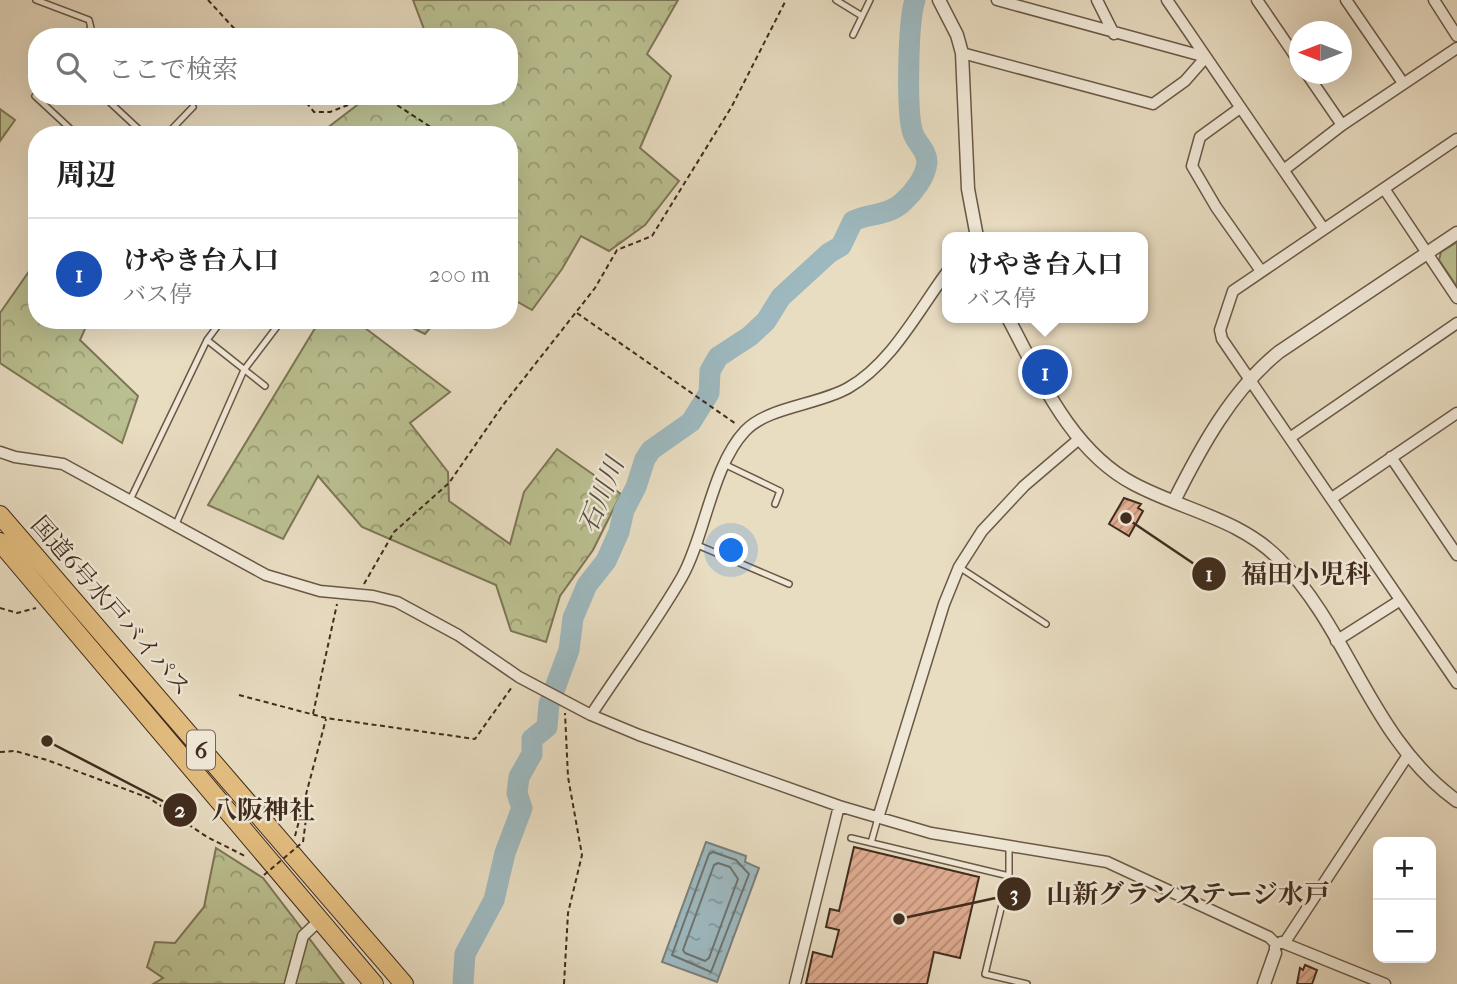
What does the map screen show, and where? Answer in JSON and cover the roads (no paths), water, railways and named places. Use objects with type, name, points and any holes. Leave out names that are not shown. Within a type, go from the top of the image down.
[{"type":"highway","name":"国道6号水戸バイパス","points":[[0,515],[295,846],[404,984]]},
{"type":"highway","name":"国道6号水戸バイパス","points":[[0,542],[374,984]]},
{"type":"street","points":[[939,0],[962,53],[968,189],[976,232]]},
{"type":"street","points":[[998,0],[1114,34],[1206,57]]},
{"type":"street","points":[[1097,0],[1114,34]]},
{"type":"street","points":[[1167,0],[1323,228]]},
{"type":"street","points":[[1257,0],[1289,47]]},
{"type":"street","points":[[1346,0],[1404,83]]},
{"type":"street","points":[[1434,0],[1457,36]]},
{"type":"street","points":[[1285,169],[1342,125],[1457,48]]},
{"type":"street","points":[[962,53],[1153,104],[1185,82],[1206,57]]},
{"type":"street","points":[[1314,84],[1342,125]]},
{"type":"street","points":[[1240,108],[1200,136],[1192,166],[1216,207],[1261,271]]},
{"type":"street","points":[[1457,139],[1233,291],[1220,330],[1222,339],[1457,683]]},
{"type":"street","points":[[1385,190],[1457,298]]},
{"type":"street","points":[[1174,501],[1234,396],[1249,379],[1279,352],[1457,233]]},
{"type":"street","points":[[592,715],[683,575],[726,465],[746,430],[776,413],[813,404],[847,389],[864,377],[884,358],[942,279]]},
{"type":"street","points":[[1011,323],[1079,439],[1123,478],[1235,527],[1264,545],[1296,578],[1388,730],[1408,755],[1457,801]]},
{"type":"street","points":[[1291,438],[1457,323]]},
{"type":"street","points":[[1332,498],[1391,457],[1455,419]]},
{"type":"street","points":[[877,818],[944,604],[959,567],[982,531],[1007,504],[1079,439]]},
{"type":"street","points":[[0,452],[15,457],[63,464],[176,524],[217,551],[266,575],[308,588],[385,598],[418,612],[458,635],[519,677],[592,715],[839,806],[931,834],[1107,862],[1186,896],[1269,937],[1278,946],[1385,984]]},
{"type":"street","points":[[1391,457],[1457,555]]},
{"type":"street","points":[[1336,641],[1399,601]]},
{"type":"street","points":[[1264,984],[1278,946],[1408,755]]},
{"type":"street","points":[[795,984],[839,806]]},
{"type":"street","points":[[290,984],[303,936],[321,919]]},
{"type":"lane","points":[[36,0],[89,20],[90,28]]},
{"type":"lane","points":[[835,0],[862,16]]},
{"type":"lane","points":[[853,35],[870,0]]},
{"type":"lane","points":[[45,105],[67,126]]},
{"type":"lane","points":[[113,105],[135,126]]},
{"type":"lane","points":[[175,126],[193,107]]},
{"type":"lane","points":[[130,500],[207,340],[215,329]]},
{"type":"lane","points":[[176,524],[244,370],[275,329]]},
{"type":"lane","points":[[207,340],[265,386]]},
{"type":"lane","points":[[726,465],[780,491],[775,504]]},
{"type":"lane","points":[[695,544],[789,584]]},
{"type":"lane","points":[[959,567],[1046,624]]},
{"type":"lane","points":[[871,843],[877,818]]},
{"type":"lane","points":[[851,838],[1009,876]]},
{"type":"lane","points":[[1009,846],[1009,876],[985,974],[1027,984]]},
{"type":"water","points":[[706,842],[746,856],[745,862],[759,868],[717,982],[662,962]]},
{"type":"waterway","name":"石川川","points":[[463,984],[465,954],[494,900],[505,853],[522,808],[517,793],[519,777],[532,754],[532,739],[547,727],[549,704],[569,650],[573,618],[587,585],[606,561],[645,459],[651,450],[691,422],[709,393],[710,371],[718,357],[750,336],[766,321],[781,297],[829,253],[841,246],[853,221],[897,207],[922,179],[927,158],[913,133],[909,107],[909,46],[915,0]]},
{"type":"place","name":"けやき台入口","points":[[1045,372]]},
{"type":"place","name":"福田小児科","points":[[1126,518]]},
{"type":"place","name":"八阪神社","points":[[47,741]]},
{"type":"place","name":"山新グランステージ水戸","points":[[899,919]]}]
